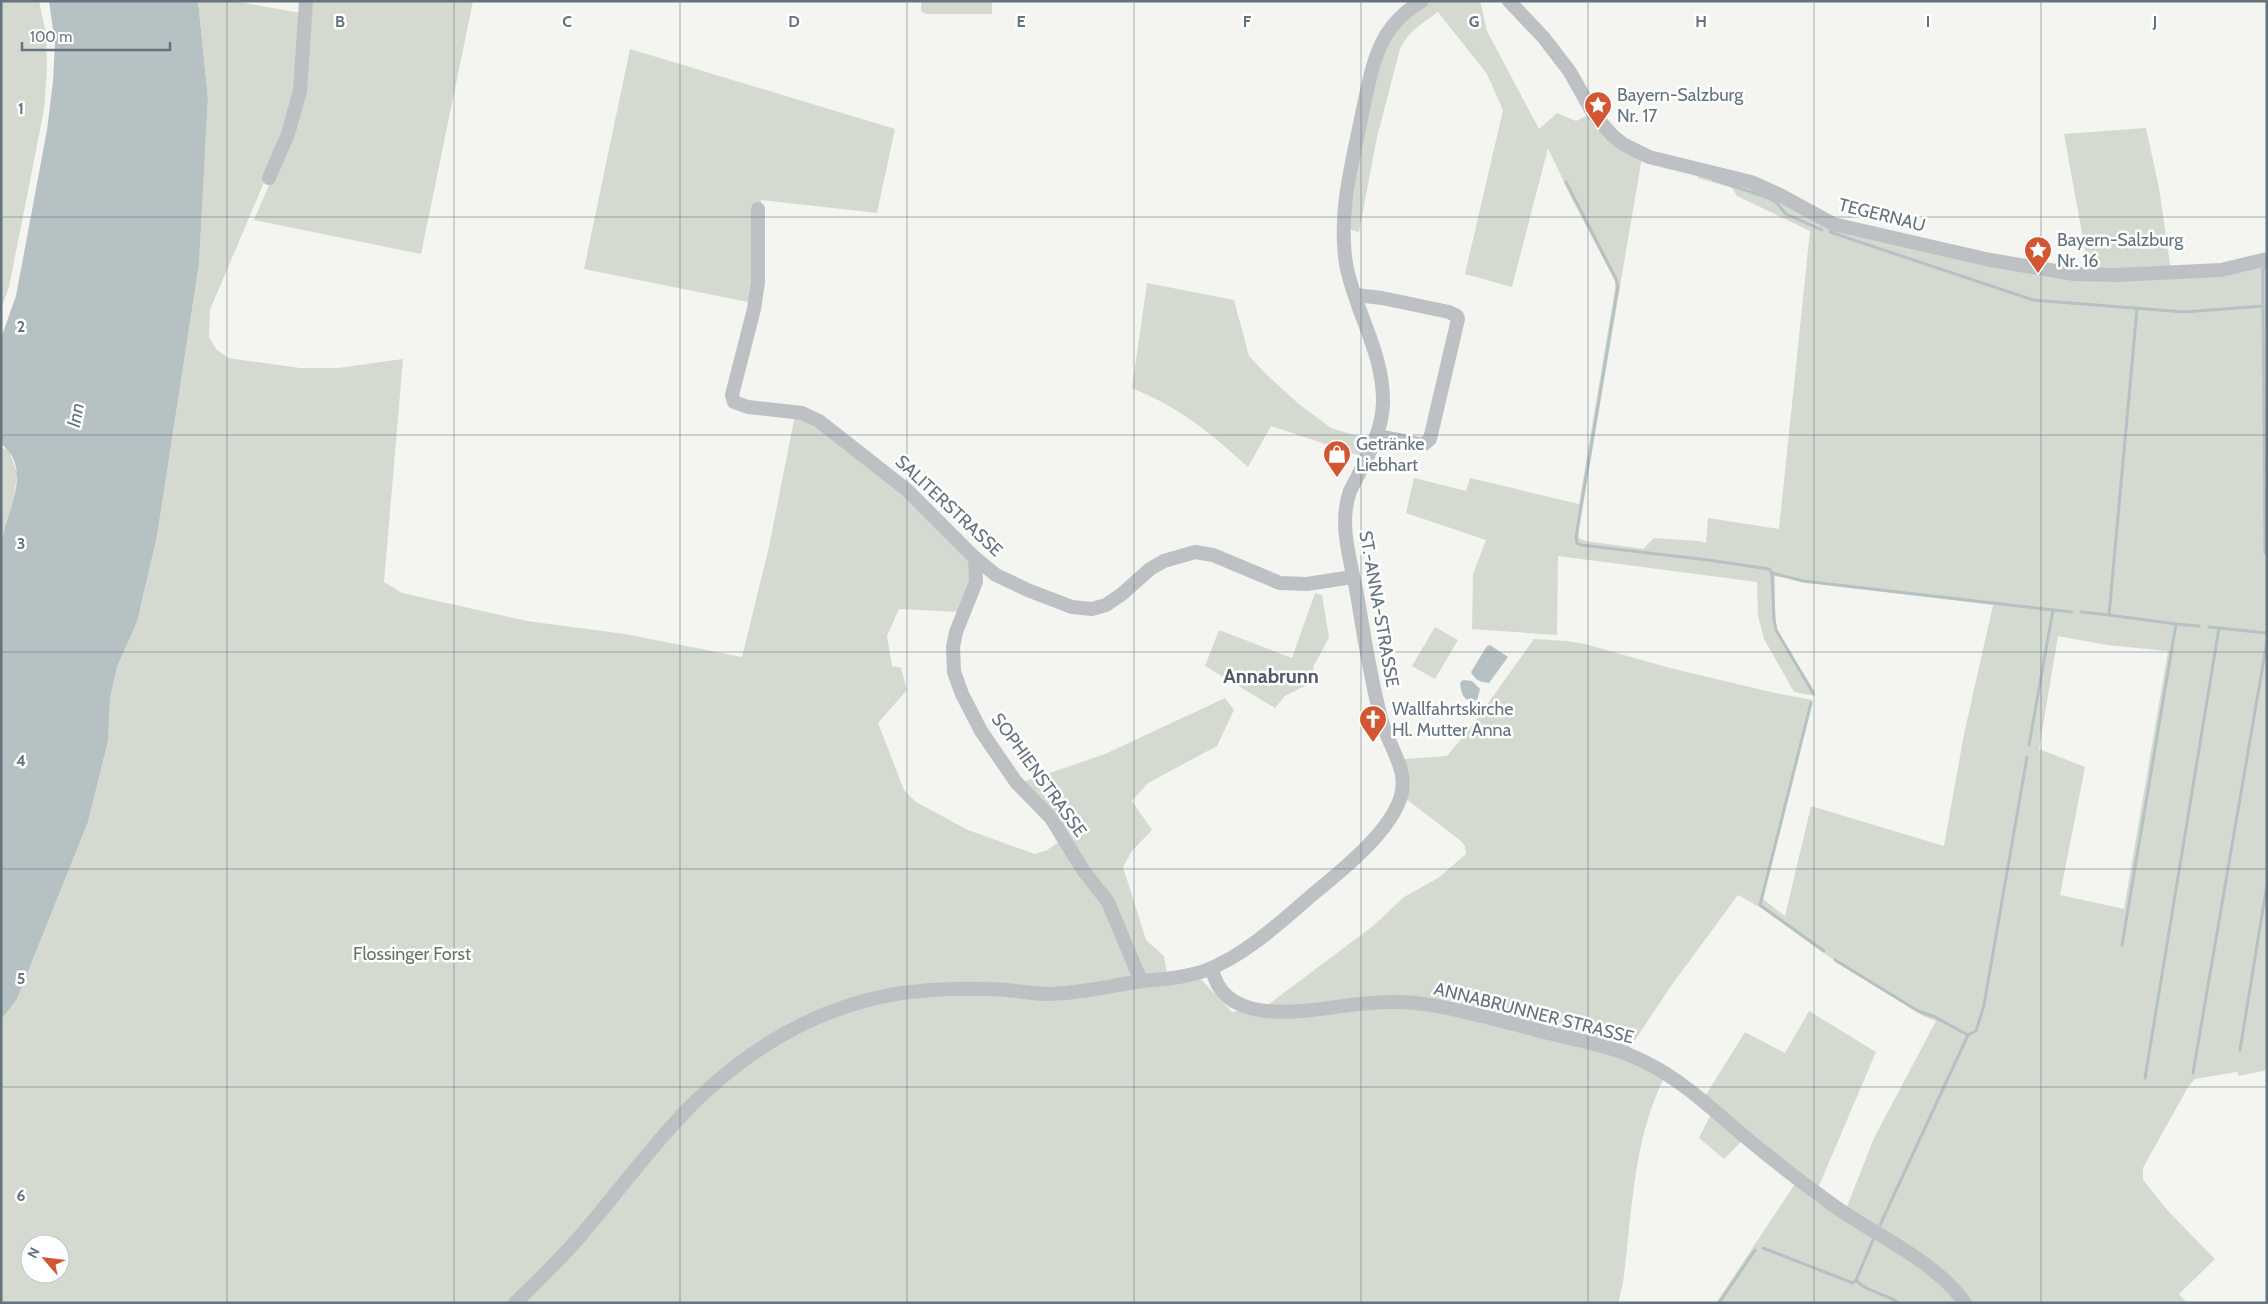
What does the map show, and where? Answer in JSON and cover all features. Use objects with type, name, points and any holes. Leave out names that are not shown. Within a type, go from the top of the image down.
[{"type":"street","points":[[269,178],[288,134],[300,91],[306,1]]},
{"type":"street","name":"ST.-ANNA-STRASSE","points":[[515,1303],[547,1273],[586,1230],[650,1150],[700,1095],[747,1057],[800,1026],[834,1011],[880,996],[923,989],[993,989],[1042,994],[1059,993],[1104,988],[1141,981],[1174,979],[1212,968],[1267,933],[1334,877],[1381,831],[1394,814],[1403,785],[1401,769],[1382,725],[1369,675],[1346,531],[1347,499],[1377,436],[1383,410],[1381,370],[1346,266],[1343,237],[1344,208],[1348,182],[1376,57],[1393,25],[1422,1]]},
{"type":"street","name":"TEGERNAU","points":[[1509,1],[1544,38],[1570,72],[1594,115],[1623,144],[1649,157],[1750,182],[1780,195],[1833,224],[2000,262],[2074,274],[2116,275],[2221,270],[2267,259]]},
{"type":"street","name":"SALITERSTRASSE","points":[[758,209],[757,291],[732,395],[734,402],[748,407],[802,413],[819,421],[907,490],[975,558],[996,575],[1060,603],[1072,607],[1092,609],[1113,601],[1140,577],[1164,562],[1196,552],[1212,555],[1265,578],[1287,584],[1306,584],[1352,576]]},
{"type":"street","points":[[1356,296],[1382,298],[1449,312],[1457,316],[1458,319],[1430,439],[1424,444],[1419,444],[1377,436]]},
{"type":"street","name":"SOPHIENSTRASSE","points":[[975,558],[976,582],[956,632],[953,647],[954,672],[962,694],[981,731],[1016,782],[1051,818],[1083,870],[1108,902],[1141,981]]},
{"type":"street","points":[[976,582],[996,575]]},
{"type":"street","name":"ANNABRUNNER STRASSE","points":[[1212,968],[1215,979],[1225,993],[1235,1001],[1254,1010],[1279,1012],[1371,1002],[1424,1003],[1478,1014],[1596,1044],[1647,1062],[1689,1090],[1800,1181],[1848,1216],[1939,1274],[1955,1289],[1965,1303]]},
{"type":"green space","points":[[1,1],[39,1],[46,34],[47,68],[44,110],[9,287],[1,309]]},
{"type":"green space","name":"Flossinger Forst","points":[[198,1],[233,1],[301,13],[299,71],[287,128],[210,310],[209,337],[216,349],[228,358],[300,368],[338,368],[403,359],[384,582],[402,593],[527,621],[625,634],[742,657],[769,547],[795,415],[813,420],[862,456],[969,558],[971,582],[960,612],[899,609],[887,636],[892,666],[901,668],[907,690],[878,723],[904,790],[916,802],[968,830],[1035,854],[1047,850],[1066,837],[1020,783],[1105,754],[1225,698],[1234,710],[1217,746],[1148,783],[1132,801],[1152,830],[1132,851],[1123,867],[1146,940],[1164,956],[1167,975],[1194,972],[1232,1012],[1265,1007],[1373,926],[1404,897],[1438,878],[1466,854],[1465,846],[1461,841],[1406,799],[1404,759],[1447,756],[1471,727],[1534,639],[1585,644],[1670,668],[1813,700],[1763,899],[1785,916],[1811,806],[1944,846],[1964,734],[1993,605],[1843,587],[1775,576],[1777,630],[1812,687],[1815,696],[1794,692],[1764,639],[1758,616],[1757,582],[1558,556],[1557,635],[1472,629],[1473,574],[1486,540],[1406,513],[1414,478],[1466,491],[1470,478],[1579,504],[1615,281],[1571,197],[1548,148],[1512,287],[1465,274],[1503,110],[1487,74],[1438,12],[1412,32],[1400,49],[1377,137],[1359,232],[1348,229],[1366,114],[1388,39],[1416,11],[1430,2],[1480,1],[1487,31],[1539,129],[1557,113],[1576,121],[1590,114],[1642,157],[1579,528],[1579,538],[1586,541],[1643,549],[1654,538],[1706,543],[1708,518],[1779,529],[1810,231],[1737,196],[1732,188],[1698,178],[1698,171],[1741,181],[1813,215],[2069,276],[2267,262],[2267,1070],[2239,1076],[2237,1072],[2195,1079],[2188,1087],[2143,1168],[2143,1180],[2168,1211],[2215,1259],[2179,1294],[2187,1303],[1716,1303],[1795,1184],[1846,1209],[1874,1138],[1936,1021],[1923,1016],[1825,954],[1761,908],[1738,895],[1671,986],[1629,1049],[1664,1078],[1646,1126],[1640,1152],[1635,1178],[1623,1283],[1618,1303],[1,1303],[1,1020],[17,999],[88,822],[108,741],[110,698],[117,667],[137,622],[157,536],[199,264],[208,98]],"holes":[[[2058,636],[2107,645],[2168,651],[2124,909],[2060,895],[2085,767],[2039,749]]]},
{"type":"green space","points":[[309,1],[473,1],[421,254],[254,220],[284,150]]},
{"type":"green space","points":[[921,1],[992,1],[992,14],[926,14],[921,11]]},
{"type":"green space","points":[[630,49],[895,129],[877,213],[761,200],[760,258],[753,303],[584,269]]},
{"type":"green space","points":[[2146,128],[2159,188],[2171,270],[2089,272],[2064,134]]},
{"type":"green space","points":[[1147,283],[1234,300],[1249,356],[1300,405],[1331,428],[1368,439],[1361,456],[1271,426],[1248,467],[1194,422],[1166,404],[1132,388]]},
{"type":"green space","points":[[1,448],[9,450],[17,473],[14,500],[1,544]]},
{"type":"green space","points":[[1315,593],[1322,595],[1329,638],[1313,667],[1315,681],[1285,696],[1275,708],[1205,666],[1219,630],[1292,658]]},
{"type":"green space","points":[[1435,627],[1458,640],[1435,679],[1412,666]]},
{"type":"green space","points":[[1809,1011],[1876,1052],[1818,1188],[1743,1140],[1724,1159],[1699,1138],[1711,1114],[1704,1098],[1745,1032],[1785,1053]]},
{"type":"water","name":"Inn","points":[[49,1],[198,1],[208,98],[199,264],[157,536],[137,622],[117,667],[110,698],[108,741],[88,822],[17,999],[1,1020],[1,544],[12,506],[17,478],[16,466],[11,454],[1,444],[1,338],[16,296],[47,130],[55,44]]},
{"type":"water","points":[[1490,645],[1508,657],[1489,683],[1478,680],[1471,672],[1487,646]]},
{"type":"water","points":[[1463,680],[1472,681],[1480,689],[1477,700],[1473,701],[1464,697],[1460,683]]},
{"type":"waterway","points":[[1712,179],[1766,197],[1776,202],[1786,214],[1822,230]]},
{"type":"waterway","points":[[1566,182],[1618,286],[1576,537],[1577,543],[1769,569],[1772,573],[1803,581],[2053,610]]},
{"type":"waterway","points":[[1830,232],[2033,300],[2184,312],[2263,306],[2263,269],[2267,268]]},
{"type":"waterway","points":[[2263,306],[2265,553]]},
{"type":"waterway","points":[[2081,612],[2109,615],[2137,309]]},
{"type":"waterway","points":[[1772,573],[1776,630],[1813,693]]},
{"type":"waterway","points":[[2029,745],[2053,610],[2072,612]]},
{"type":"waterway","points":[[2109,615],[2176,624]]},
{"type":"waterway","points":[[2122,945],[2176,624],[2199,626]]},
{"type":"waterway","points":[[2209,627],[2267,633]]},
{"type":"waterway","points":[[2145,1078],[2219,628]]},
{"type":"waterway","points":[[2193,1073],[2267,641]]},
{"type":"waterway","points":[[1811,703],[1760,905],[1824,951]]},
{"type":"waterway","points":[[1880,1225],[1968,1035],[1976,1031],[1984,1005],[2027,757]]},
{"type":"waterway","points":[[2240,1050],[2267,884]]},
{"type":"waterway","points":[[1835,960],[1918,1011],[1933,1016],[1968,1035]]},
{"type":"waterway","points":[[1763,1248],[1853,1283],[1873,1240]]},
{"type":"waterway","points":[[1719,1303],[1755,1250]]},
{"type":"waterway","points":[[1856,1280],[1865,1287],[1899,1303]]},
{"type":"place","name":"Bayern-Salzburg Nr. 17","points":[[1598,129]]},
{"type":"place","name":"Bayern-Salzburg Nr. 16","points":[[2038,274]]},
{"type":"place","name":"Getränke Liebhart","points":[[1337,478]]},
{"type":"place","name":"Wallfahrtskirche Hl. Mutter Anna","points":[[1373,743]]},
{"type":"district","name":"Annabrunn","points":[[1271,676]]}]
